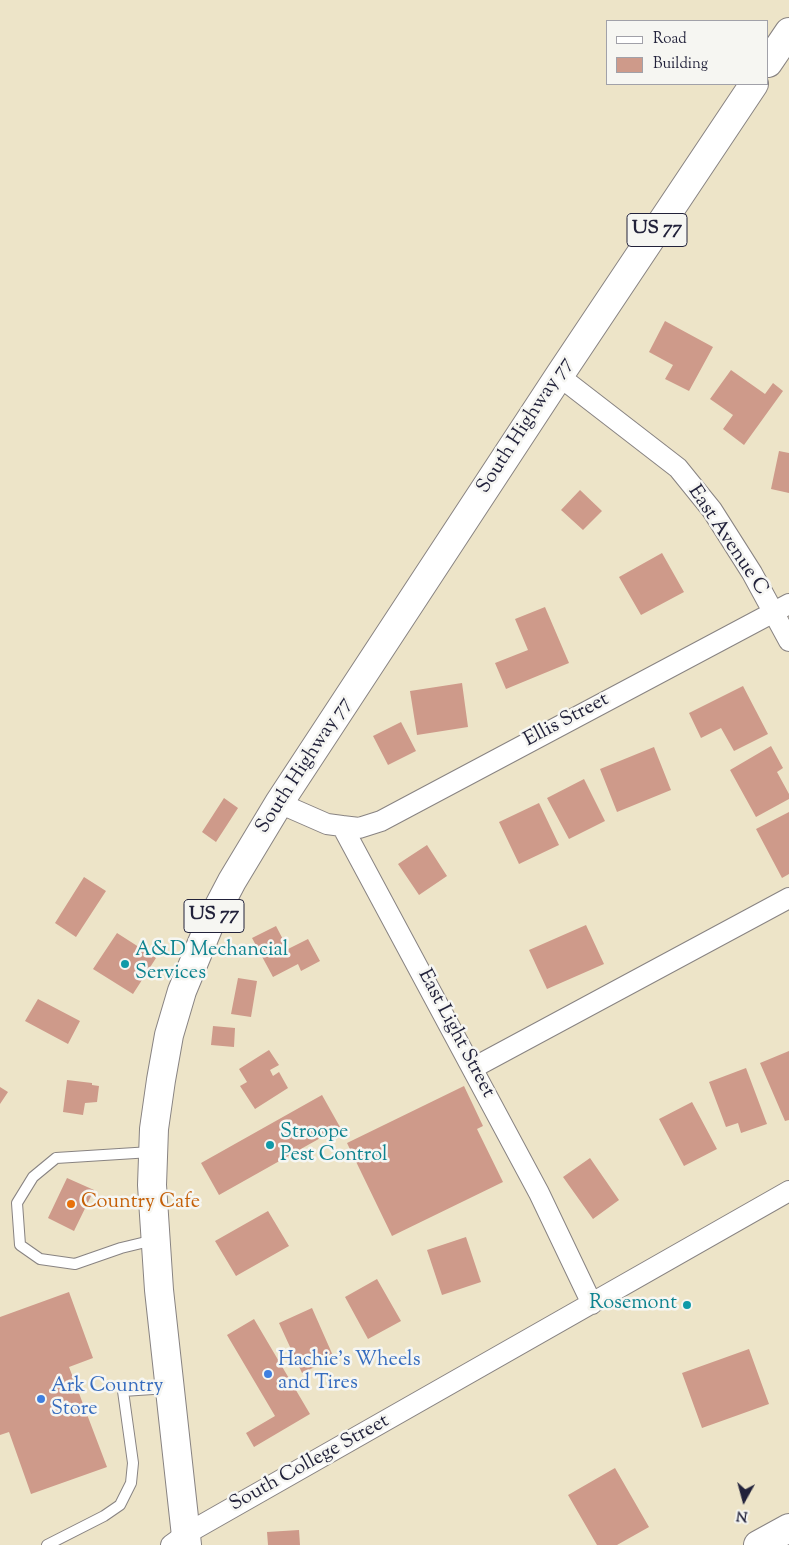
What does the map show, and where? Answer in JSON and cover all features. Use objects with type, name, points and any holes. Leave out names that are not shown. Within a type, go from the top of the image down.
[{"type":"main road","points":[[769,62],[789,32]]},
{"type":"main road","name":"South Highway 77","points":[[181,1541],[152,1185],[154,1129],[161,1080],[169,1035],[182,991],[211,921],[232,881],[279,804],[559,376],[753,85]]},
{"type":"main road","points":[[758,1545],[789,1528]]},
{"type":"street","name":"East Avenue C","points":[[559,376],[678,468],[712,510],[752,573],[781,608],[789,641]]},
{"type":"street","name":"Ellis Street","points":[[342,826],[359,828],[380,821],[781,608]]},
{"type":"street","points":[[279,804],[327,824],[342,826]]},
{"type":"street","name":"East Light Street","points":[[342,826],[539,1193],[592,1304]]},
{"type":"street","points":[[473,1068],[789,898]]},
{"type":"street","name":"South College Street","points":[[181,1541],[789,1191]]},
{"type":"lane","points":[[153,1152],[56,1158],[33,1177],[17,1203],[20,1245],[40,1260],[75,1264],[122,1248],[155,1240]]},
{"type":"lane","points":[[47,1545],[104,1516],[120,1505],[131,1482],[134,1463],[123,1391],[169,1388]]},
{"type":"building","points":[[665,321],[713,347],[689,391],[665,379],[673,365],[649,352]]},
{"type":"building","points":[[731,370],[765,394],[773,383],[783,391],[744,445],[723,429],[733,415],[710,399]]},
{"type":"building","points":[[779,451],[789,453],[789,493],[771,489]]},
{"type":"building","points":[[580,490],[602,511],[583,530],[561,510]]},
{"type":"building","points":[[662,553],[684,592],[641,615],[619,577]]},
{"type":"building","points":[[545,607],[569,663],[506,689],[495,663],[528,650],[515,619]]},
{"type":"building","points":[[462,683],[468,727],[417,735],[410,691]]},
{"type":"building","points":[[743,686],[768,734],[734,751],[721,728],[701,738],[689,713]]},
{"type":"building","points":[[401,722],[416,751],[388,765],[373,736]]},
{"type":"building","points":[[771,746],[783,768],[777,772],[789,794],[789,799],[756,817],[730,770]]},
{"type":"building","points":[[654,747],[671,790],[617,812],[600,769]]},
{"type":"building","points":[[584,779],[605,821],[569,839],[547,798]]},
{"type":"building","points":[[224,798],[238,808],[216,842],[202,832]]},
{"type":"building","points":[[539,803],[559,845],[519,864],[499,822]]},
{"type":"building","points":[[789,812],[789,874],[782,878],[756,829]]},
{"type":"building","points":[[427,845],[447,876],[419,895],[398,864]]},
{"type":"building","points":[[84,877],[106,891],[76,937],[55,923]]},
{"type":"building","points":[[586,925],[604,964],[547,989],[529,950]]},
{"type":"building","points":[[276,926],[288,949],[308,939],[320,961],[301,971],[298,964],[273,977],[252,938]]},
{"type":"building","name":"A&D Mechancial Services","points":[[117,933],[156,958],[133,994],[93,969]]},
{"type":"building","points":[[238,978],[257,981],[251,1017],[231,1014]]},
{"type":"building","points":[[38,999],[80,1021],[68,1044],[25,1021]]},
{"type":"building","points":[[213,1026],[235,1028],[234,1047],[211,1045]]},
{"type":"building","points":[[269,1050],[279,1065],[270,1070],[273,1076],[279,1072],[288,1088],[255,1109],[240,1086],[247,1082],[239,1069]]},
{"type":"building","points":[[789,1051],[789,1120],[785,1121],[760,1063]]},
{"type":"building","points":[[746,1068],[767,1124],[741,1133],[738,1123],[726,1127],[709,1082]]},
{"type":"building","points":[[67,1080],[92,1083],[92,1085],[99,1086],[97,1102],[85,1103],[83,1115],[63,1112]]},
{"type":"building","points":[[464,1086],[483,1126],[477,1129],[503,1182],[392,1236],[347,1143]]},
{"type":"building","points":[[0,1087],[8,1092],[0,1104]]},
{"type":"building","name":"Stroope Pest Control","points":[[322,1095],[340,1127],[219,1195],[201,1163]]},
{"type":"building","points":[[692,1102],[717,1149],[684,1166],[659,1119]]},
{"type":"building","points":[[590,1158],[619,1200],[593,1219],[563,1177]]},
{"type":"building","name":"Country Cafe","points":[[67,1178],[94,1190],[74,1231],[48,1218]]},
{"type":"building","points":[[268,1211],[289,1246],[236,1276],[215,1241]]},
{"type":"building","points":[[466,1237],[481,1282],[442,1295],[427,1250]]},
{"type":"building","points":[[377,1279],[401,1321],[368,1339],[345,1297]]},
{"type":"building","name":"Ark Country Store","points":[[69,1292],[93,1358],[69,1367],[107,1467],[31,1494],[9,1432],[0,1435],[0,1317]]},
{"type":"building","points":[[312,1308],[334,1358],[302,1373],[279,1323]]},
{"type":"building","name":"Hachie's Wheels and Tires","points":[[254,1319],[310,1414],[254,1447],[246,1433],[275,1416],[227,1335]]},
{"type":"building","points":[[749,1349],[769,1404],[702,1428],[682,1373]]},
{"type":"building","points":[[615,1468],[649,1527],[617,1545],[597,1545],[568,1495]]},
{"type":"building","points":[[299,1530],[300,1545],[268,1545],[267,1532]]},
{"type":"place","name":"A&D Mechancial Services","points":[[125,964]]},
{"type":"place","name":"Stroope Pest Control","points":[[270,1145]]},
{"type":"place","name":"Country Cafe","points":[[71,1204]]},
{"type":"place","name":"Rosemont","points":[[687,1305]]},
{"type":"place","name":"Hachie's Wheels and Tires","points":[[268,1374]]},
{"type":"place","name":"Ark Country Store","points":[[41,1399]]}]
